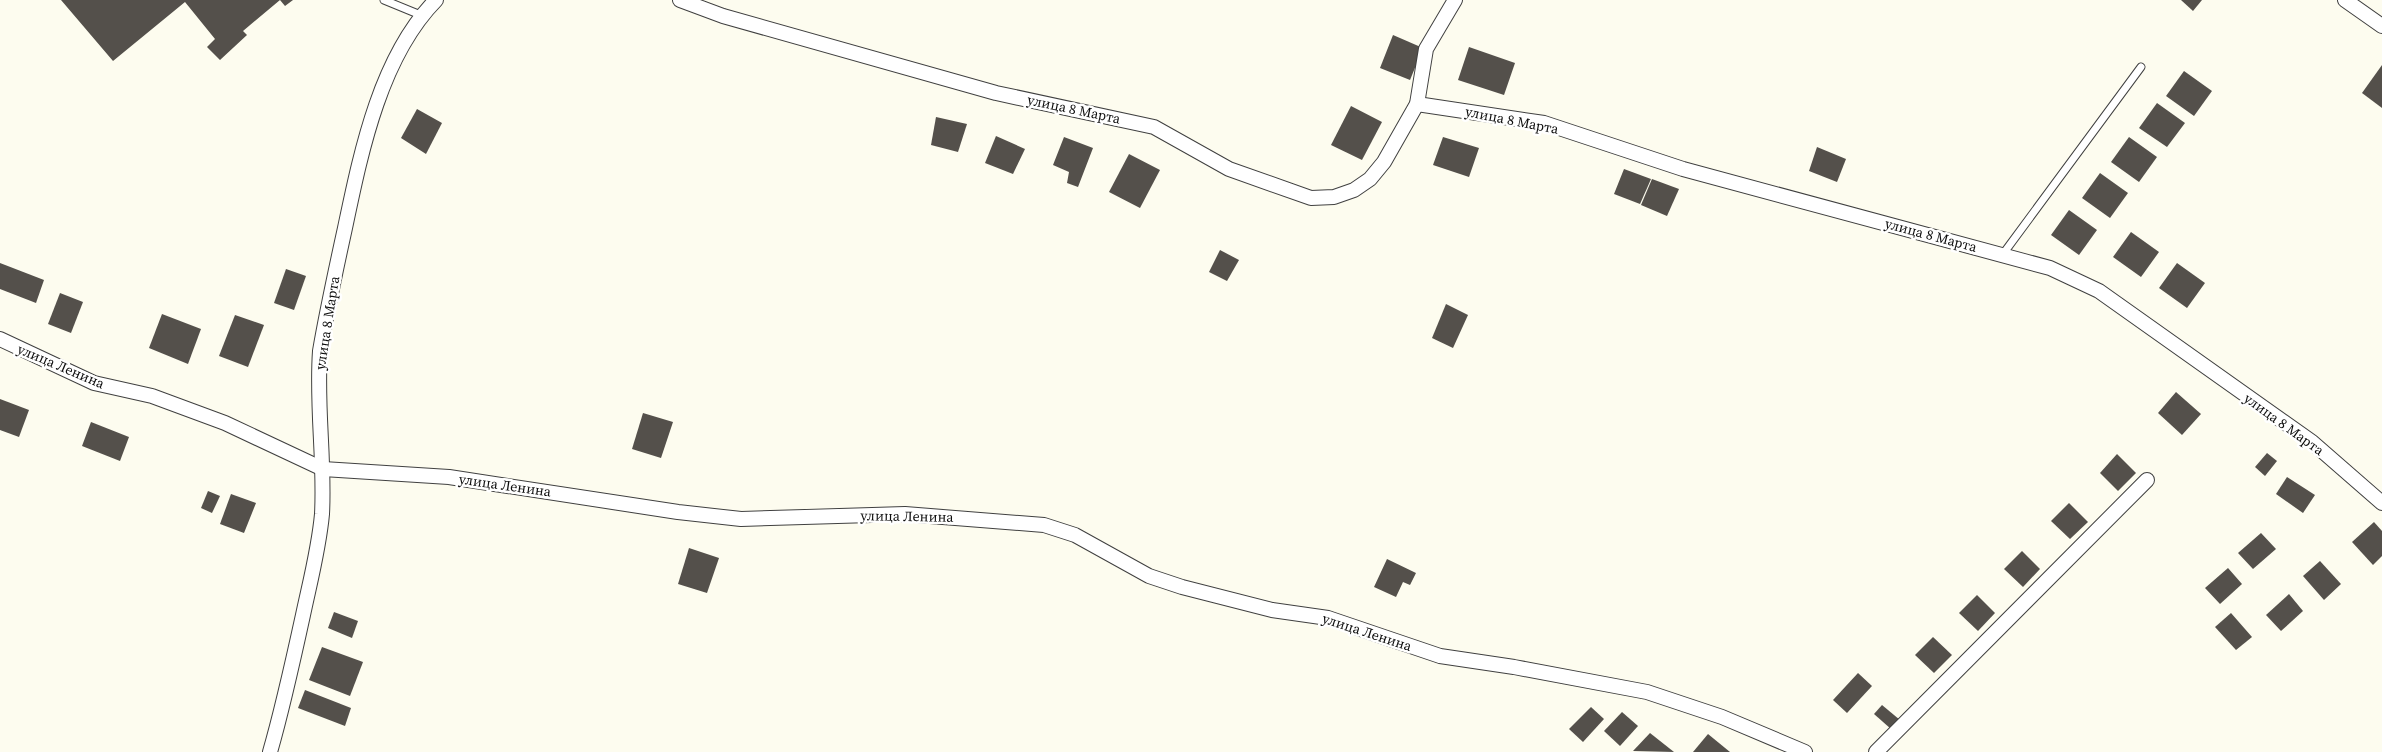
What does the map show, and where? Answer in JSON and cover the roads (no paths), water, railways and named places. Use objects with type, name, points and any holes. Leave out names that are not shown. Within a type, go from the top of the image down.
[{"type":"street","name":"улица 8 Марта","points":[[270,752],[283,705],[315,558],[322,516],[324,469],[318,381],[320,351],[360,157],[371,118],[396,57],[436,0]]},
{"type":"street","name":"улица 8 Марта","points":[[680,0],[723,16],[996,93],[1154,127],[1229,169],[1311,198],[1334,197],[1354,190],[1370,179],[1384,162],[1417,104],[1426,49],[1455,0]]},
{"type":"street","points":[[2345,0],[2382,26]]},
{"type":"street","name":"улица 8 Марта","points":[[1417,104],[1544,123],[1683,169],[2050,268],[2100,291],[2312,442],[2382,503]]},
{"type":"street","name":"улица Ленина","points":[[0,339],[94,383],[152,396],[225,423],[324,469],[449,477],[678,512],[741,519],[905,514],[1044,525],[1075,535],[1149,576],[1182,587],[1272,610],[1328,618],[1440,656],[1514,667],[1648,692],[1722,716],[1805,752]]},
{"type":"street","points":[[1876,752],[2147,480]]},
{"type":"lane","points":[[384,0],[423,16]]},
{"type":"lane","points":[[2003,254],[2141,68]]}]
